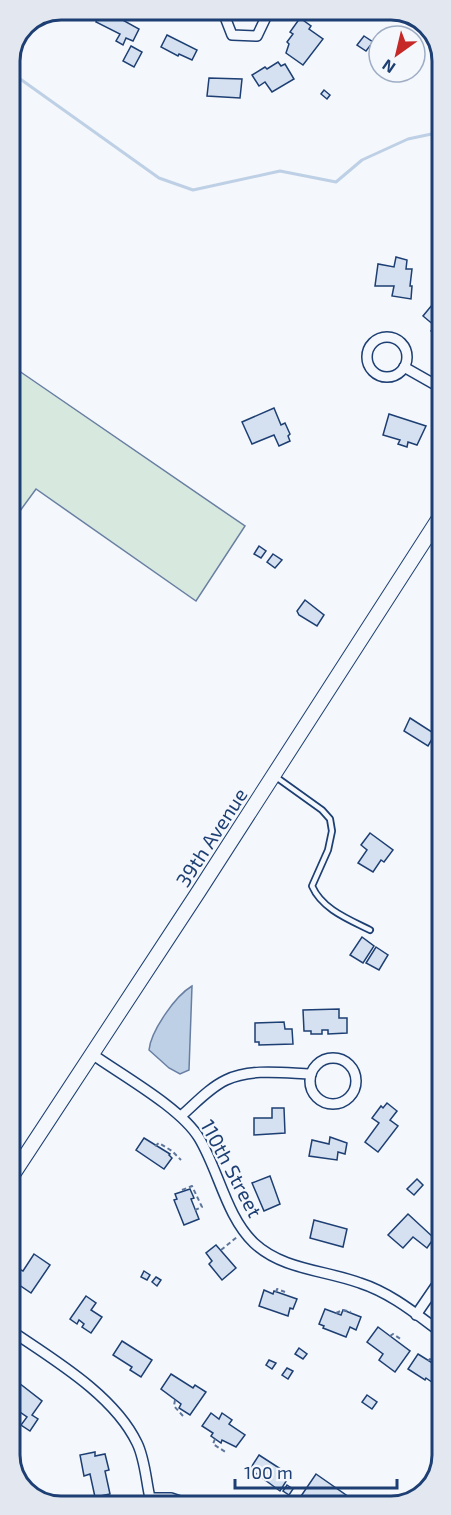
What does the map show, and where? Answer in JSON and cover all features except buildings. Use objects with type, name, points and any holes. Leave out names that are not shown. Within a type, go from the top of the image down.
[{"type":"main road","name":"39th Avenue","points":[[20,1164],[432,529]]},
{"type":"street","points":[[226,20],[232,35],[257,36],[265,20]]},
{"type":"street","points":[[384,337],[396,339],[401,343],[406,354],[404,367],[394,376],[381,376],[374,373],[367,362],[369,348],[384,337]]},
{"type":"street","points":[[404,367],[432,383]]},
{"type":"street","name":"110th Street","points":[[92,1054],[181,1116],[198,1136],[232,1211],[255,1243],[276,1257],[304,1268],[360,1282],[388,1295],[432,1326]]},
{"type":"street","points":[[333,1058],[340,1059],[352,1068],[354,1090],[343,1101],[328,1103],[321,1101],[311,1089],[311,1074],[319,1062],[333,1058]]},
{"type":"street","points":[[181,1116],[224,1081],[238,1075],[277,1072],[311,1074]]},
{"type":"street","points":[[416,1315],[432,1292]]},
{"type":"street","points":[[20,1337],[100,1395],[122,1417],[138,1445],[147,1495]]},
{"type":"lane","points":[[274,775],[322,810],[330,819],[333,831],[328,850],[312,886],[315,895],[325,906],[370,930]]},
{"type":"path","points":[[155,1146],[159,1143],[181,1160]]},
{"type":"path","points":[[182,1190],[192,1186],[202,1208],[195,1210]]},
{"type":"path","points":[[221,1250],[244,1230]]},
{"type":"path","points":[[276,1292],[277,1289],[285,1292]]},
{"type":"path","points":[[336,1313],[343,1310],[351,1312]]},
{"type":"path","points":[[390,1336],[393,1334],[402,1340]]},
{"type":"path","points":[[428,1362],[430,1359],[432,1360]]},
{"type":"path","points":[[175,1400],[174,1406],[183,1416]]},
{"type":"path","points":[[215,1439],[213,1444],[227,1453]]},
{"type":"shaded area","points":[[20,372],[245,526],[196,601],[36,489],[20,511]]},
{"type":"water","points":[[192,986],[189,1070],[180,1074],[169,1068],[149,1050],[154,1033],[165,1015],[178,998]]},
{"type":"waterway","points":[[20,79],[159,178],[193,190],[280,171],[336,182],[362,160],[408,139],[432,134]]}]
